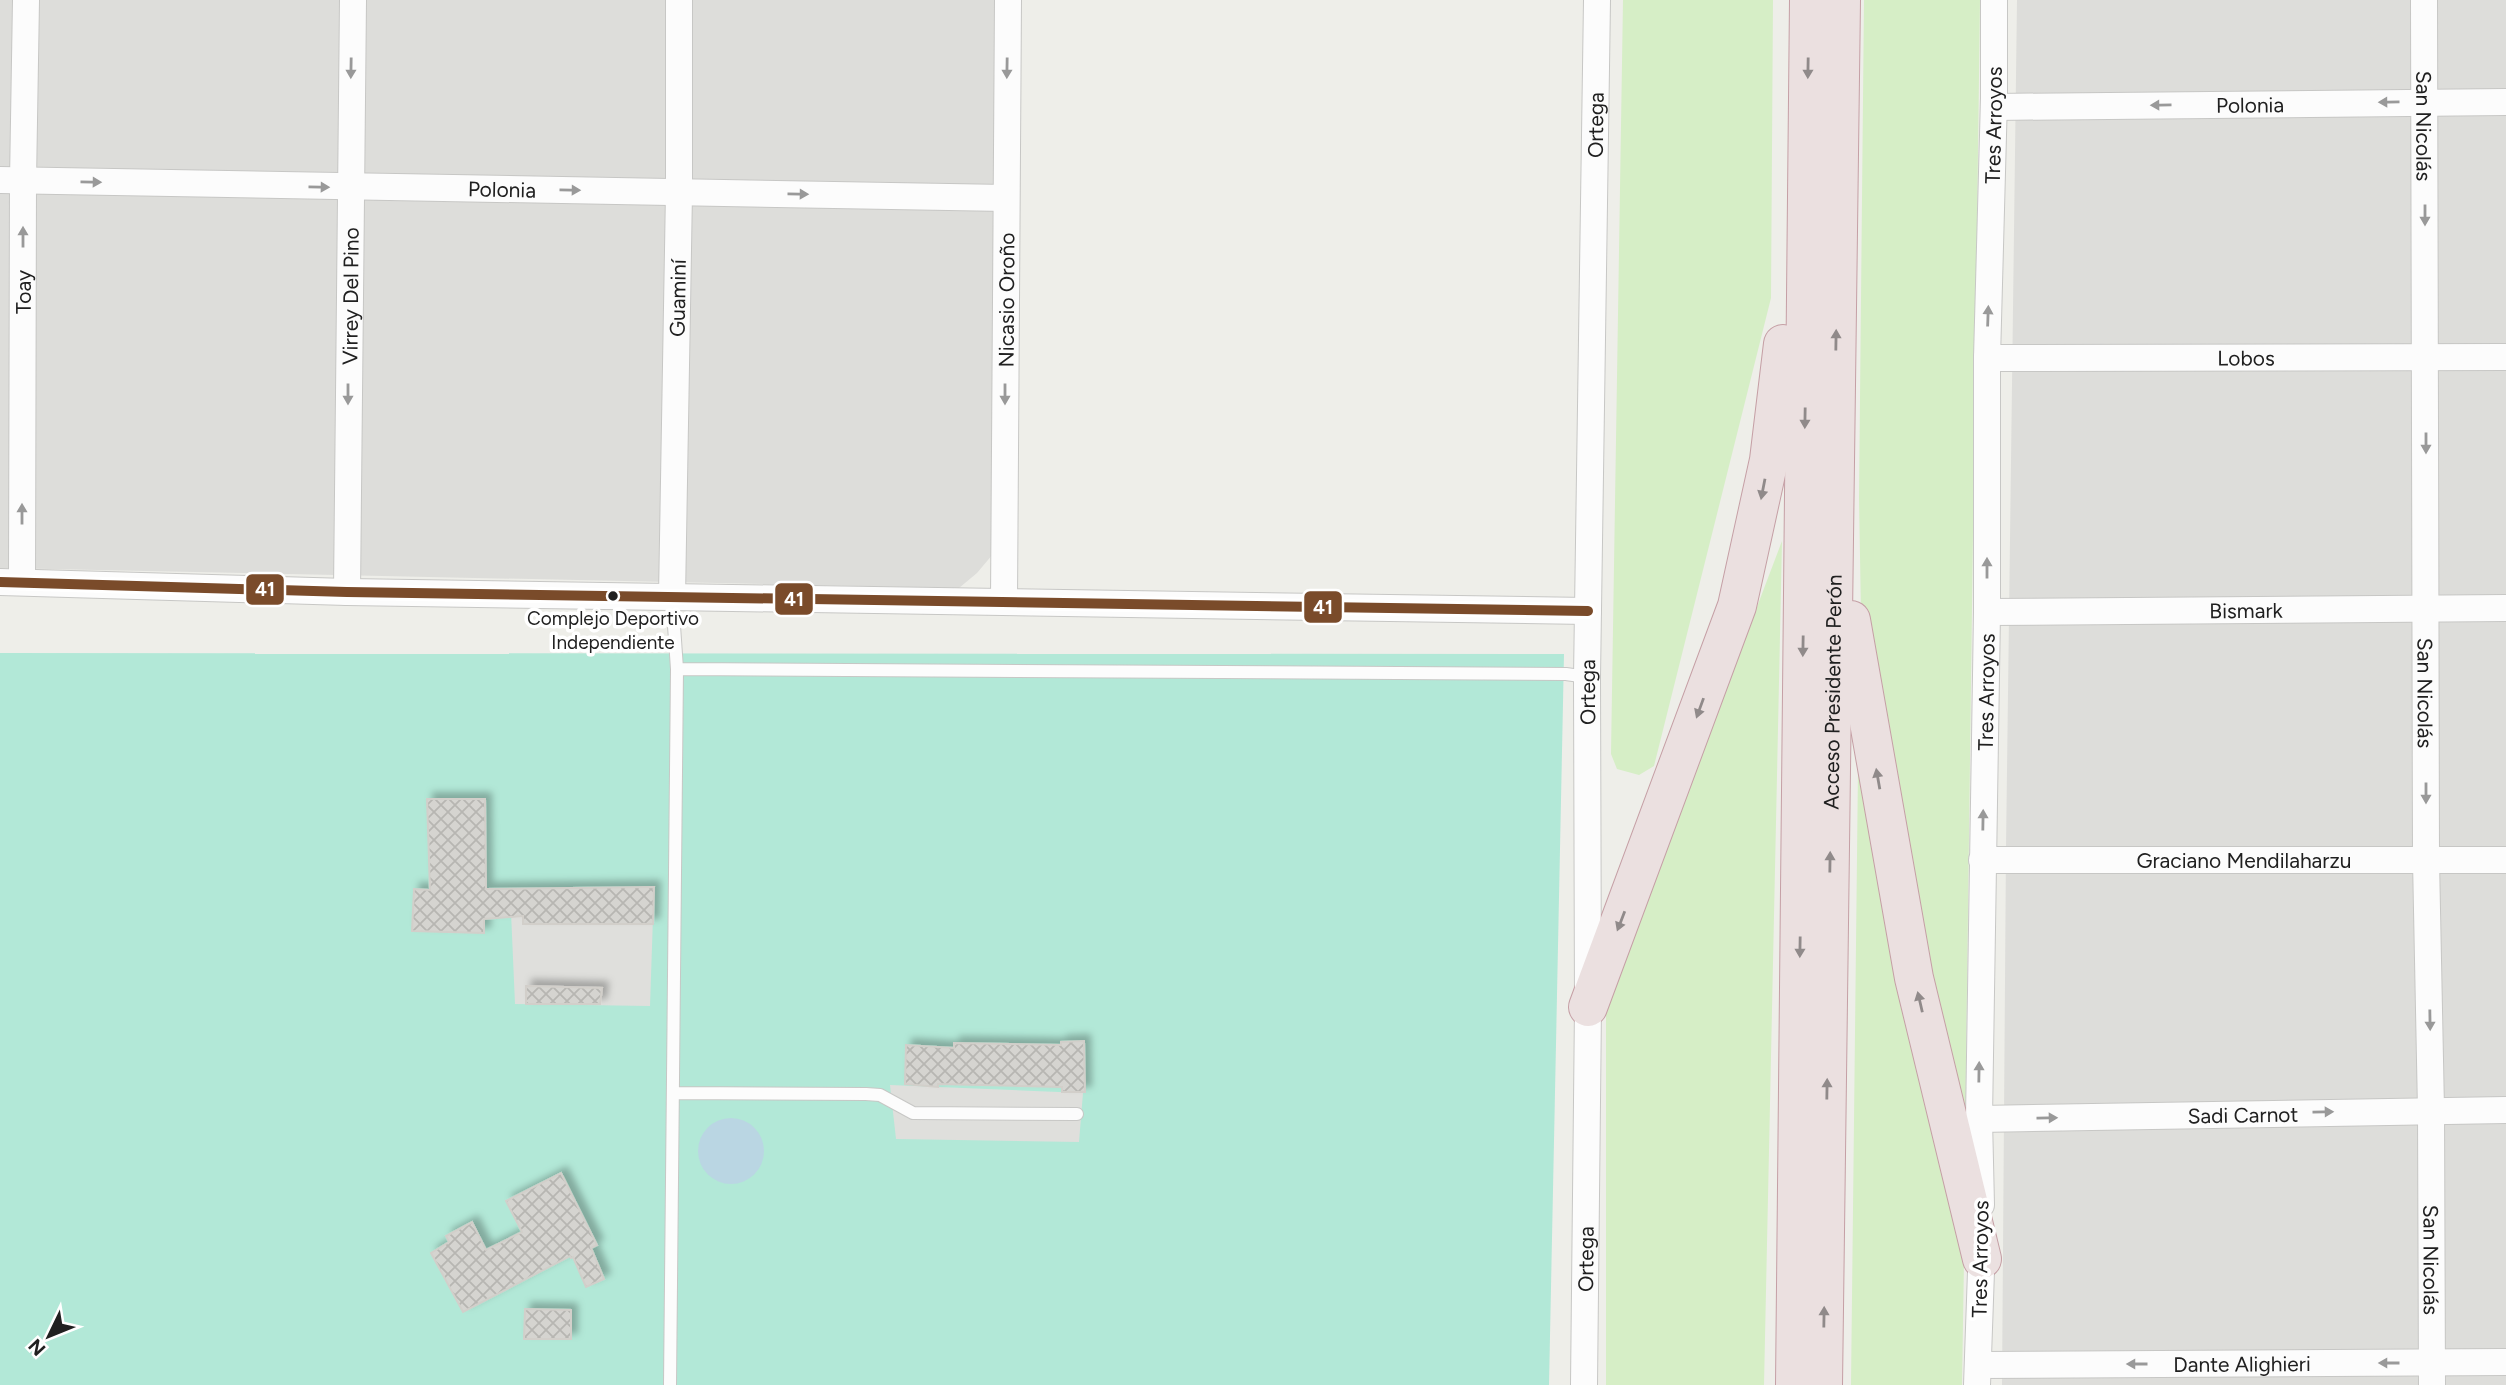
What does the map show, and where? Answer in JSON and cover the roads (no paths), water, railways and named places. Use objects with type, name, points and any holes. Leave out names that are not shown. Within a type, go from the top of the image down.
[{"type":"highway","name":"Acceso Presidente Perón","points":[[1795,1385],[1809,0]]},
{"type":"highway","name":"Acceso Presidente Perón","points":[[1823,1385],[1841,0]]},
{"type":"highway","points":[[1588,1007],[1737,606],[1758,517],[1778,401],[1785,317],[1790,173],[1808,107]]},
{"type":"highway","points":[[1835,381],[1848,506],[1849,599],[1853,637],[1914,978],[1982,1259]]},
{"type":"street","name":"Toay","points":[[11,582],[11,181],[26,0]]},
{"type":"street","name":"Virrey Del Pino","points":[[347,592],[352,0]]},
{"type":"street","name":"Guaminí","points":[[672,597],[679,192],[679,0]]},
{"type":"street","name":"Nicasio Oroño","points":[[1004,601],[1008,0]]},
{"type":"street","name":"Ortega","points":[[1584,1385],[1588,1007],[1587,677],[1597,0]]},
{"type":"street","name":"Tres Arroyos","points":[[1977,1375],[1982,1259],[1979,1119],[1987,612],[1987,358],[1994,0]]},
{"type":"street","name":"San Nicolás","points":[[2424,0],[2426,860],[2432,1374]]},
{"type":"street","name":"Polonia","points":[[1994,107],[2506,102]]},
{"type":"street","name":"Polonia","points":[[11,181],[1006,198]]},
{"type":"street","name":"Lobos","points":[[1987,358],[2506,357]]},
{"type":"street","points":[[11,582],[347,592],[1588,611]]},
{"type":"street","name":"Bismark","points":[[1987,612],[2506,608]]},
{"type":"street","name":"Graciano Mendilaharzu","points":[[1982,860],[2506,860]]},
{"type":"street","name":"Sadi Carnot","points":[[1979,1119],[2506,1110]]},
{"type":"street","name":"Dante Alighieri","points":[[1977,1375],[2432,1374],[2506,1362]]},
{"type":"lane","points":[[670,1385],[677,669],[672,597]]},
{"type":"lane","points":[[677,669],[1552,674],[1587,677]]},
{"type":"lane","points":[[673,1093],[866,1094],[880,1095],[912,1112],[1077,1114]]},
{"type":"water","points":[[725,1118],[737,1118],[749,1123],[759,1133],[764,1151],[762,1164],[749,1179],[737,1184],[725,1184],[713,1179],[703,1169],[698,1157],[698,1145],[703,1133],[713,1123]]},
{"type":"place","name":"Complejo Deportivo Independiente","points":[[613,596]]}]
